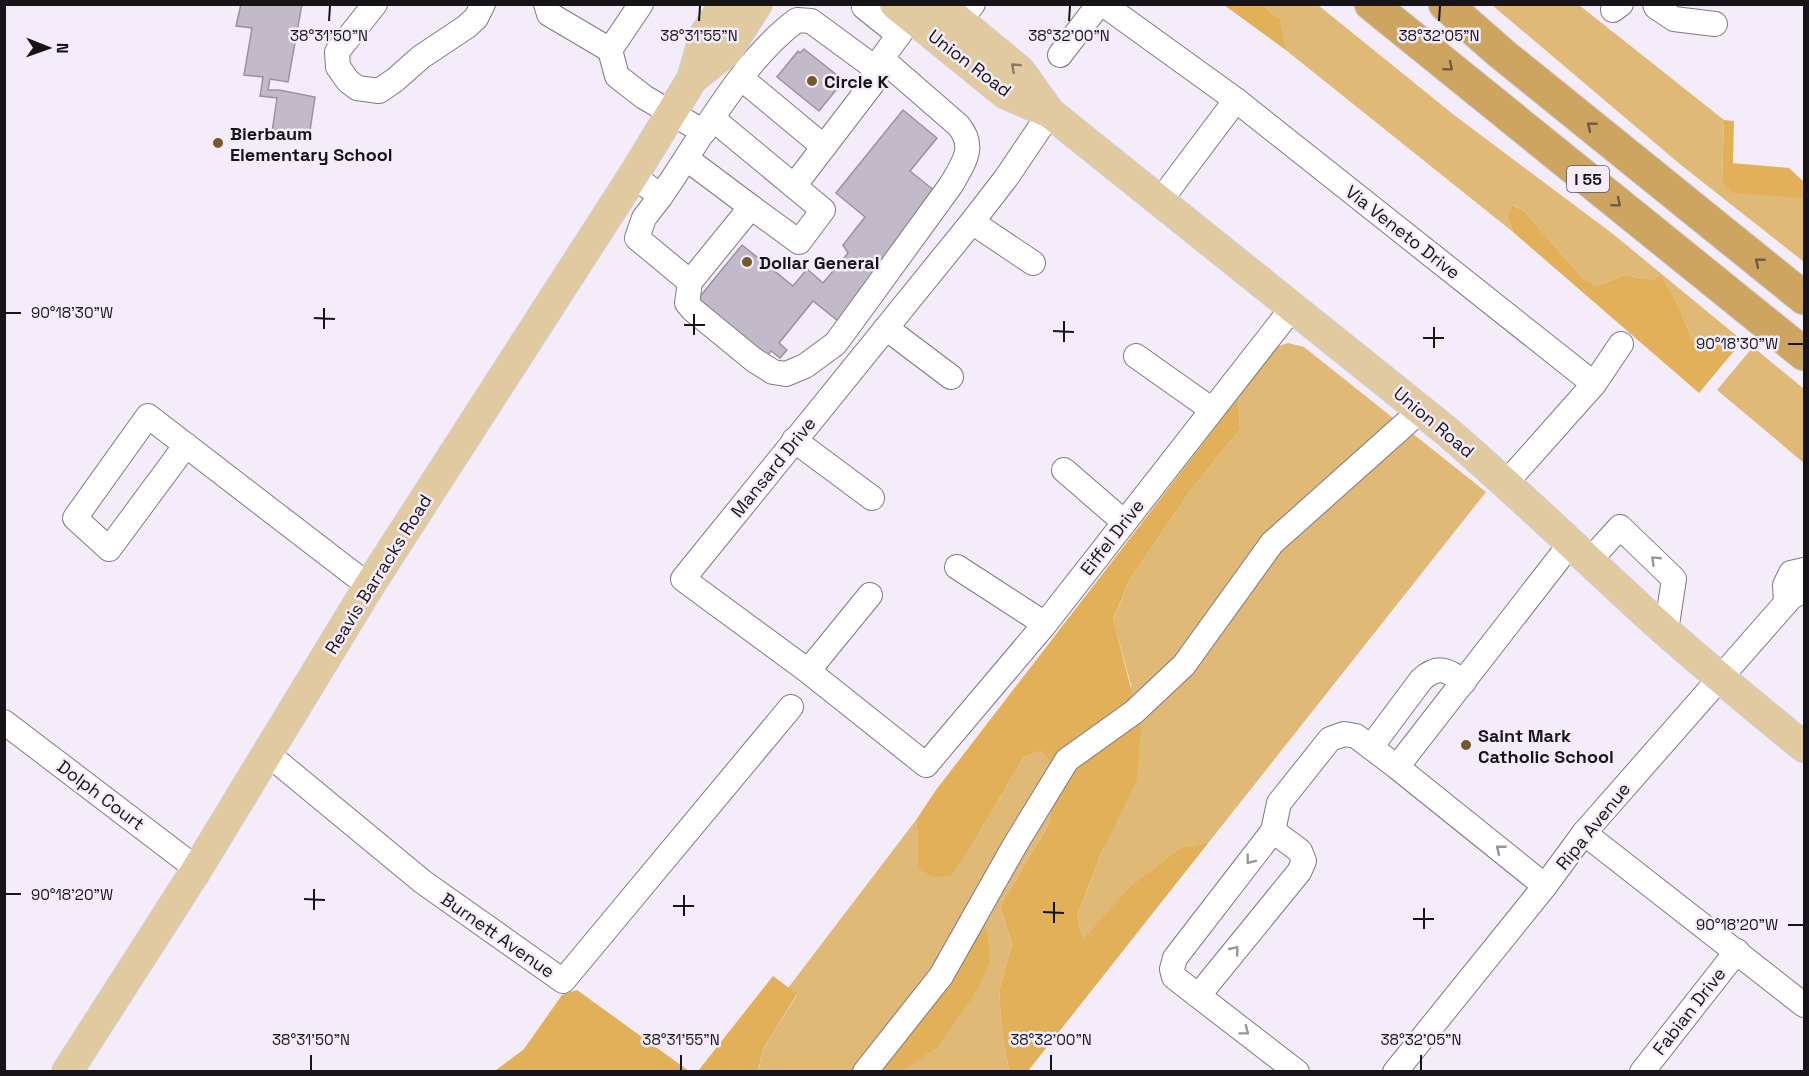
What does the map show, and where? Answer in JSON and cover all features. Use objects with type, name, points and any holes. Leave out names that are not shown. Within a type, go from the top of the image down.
[{"type":"highway","name":"I 55","points":[[1371,4],[1804,354]]},
{"type":"highway","name":"I 55","points":[[1445,4],[1502,54],[1804,298]]},
{"type":"main road","name":"Reavis Barracks Road","points":[[67,1071],[197,869],[369,586],[633,176],[692,79],[727,51],[744,8]]},
{"type":"main road","name":"Union Road","points":[[957,10],[1020,70],[1050,113]]},
{"type":"main road","name":"Union Road","points":[[902,19],[1006,94],[1050,113],[1293,306],[1421,410],[1506,483],[1665,631],[1804,747]]},
{"type":"street","points":[[375,4],[337,52],[338,67],[348,81],[357,88],[380,91],[421,57],[466,27],[476,18],[483,4]]},
{"type":"street","points":[[546,4],[549,14],[610,50],[616,76],[644,97],[671,113],[709,125],[794,186],[823,210],[798,242],[687,159]]},
{"type":"street","points":[[610,50],[641,4]]},
{"type":"street","points":[[794,186],[872,84],[879,63],[902,19],[864,6],[865,4]]},
{"type":"street","points":[[1060,55],[1101,4]]},
{"type":"street","name":"Via Veneto Drive","points":[[1101,4],[1236,100],[1594,384]]},
{"type":"street","points":[[1656,4],[1656,7],[1674,19],[1715,24]]},
{"type":"street","points":[[744,8],[779,33]]},
{"type":"street","points":[[690,282],[638,238],[644,218],[741,78],[779,33],[797,20],[811,21],[879,63],[964,132],[967,157],[951,185],[835,344],[805,366],[786,374],[772,372],[754,360],[687,303],[690,282],[751,207]]},
{"type":"street","points":[[741,78],[824,147]]},
{"type":"street","points":[[1161,201],[1236,100]]},
{"type":"street","name":"Mansard Drive","points":[[926,765],[808,671],[683,579],[972,222],[1006,178],[1050,113]]},
{"type":"street","points":[[633,176],[661,196]]},
{"type":"street","points":[[972,222],[1033,264]]},
{"type":"street","name":"Eiffel Drive","points":[[926,765],[1045,624],[1293,306]]},
{"type":"street","points":[[886,328],[951,377]]},
{"type":"street","points":[[1506,483],[1594,384],[1621,344]]},
{"type":"street","points":[[1136,356],[1211,409]]},
{"type":"street","points":[[865,1071],[941,976],[1015,845],[1067,760],[1134,712],[1184,665],[1272,543],[1421,410]]},
{"type":"street","points":[[186,445],[109,549],[75,518],[148,416],[186,445],[369,586]]},
{"type":"street","points":[[794,440],[872,498]]},
{"type":"street","points":[[1064,470],[1124,522]]},
{"type":"street","points":[[1397,767],[1464,682],[1580,552],[1620,527],[1674,579],[1665,631]]},
{"type":"street","points":[[957,567],[1045,624]]},
{"type":"street","name":"Ripa Avenue","points":[[1395,1071],[1545,886],[1584,833],[1800,589]]},
{"type":"street","points":[[808,671],[870,596]]},
{"type":"street","points":[[1371,747],[1429,672],[1440,670],[1449,672],[1464,682]]},
{"type":"street","name":"Burnett Avenue","points":[[268,754],[423,882],[563,981],[791,707]]},
{"type":"street","name":"Dolph Court","points":[[4,722],[197,869]]},
{"type":"street","points":[[1297,1071],[1174,977],[1172,969],[1175,958],[1273,831],[1279,803],[1330,740],[1344,734],[1356,736],[1545,886]]},
{"type":"street","points":[[1198,996],[1299,872],[1304,861],[1300,851],[1273,831]]},
{"type":"street","points":[[1584,833],[1804,1005]]},
{"type":"street","name":"Fabian Drive","points":[[1642,1071],[1737,951]]},
{"type":"shaded area","points":[[1224,5],[1262,5],[1280,19],[1287,51]]},
{"type":"shaded area","points":[[1262,5],[1318,5],[1454,115],[1613,234],[1743,341],[1734,351],[1722,335],[1708,342],[1692,339],[1676,301],[1661,274],[1653,280],[1625,275],[1596,286],[1580,275],[1524,211],[1514,205],[1507,216],[1513,232],[1287,51],[1280,19]]},
{"type":"shaded area","points":[[1492,5],[1579,5],[1724,120],[1722,181],[1802,198],[1804,201],[1804,262],[1681,165]]},
{"type":"shaded area","points":[[1724,120],[1734,121],[1733,163],[1789,168],[1804,182],[1804,201],[1802,198],[1733,193],[1722,181]]},
{"type":"shaded area","points":[[1513,205],[1524,211],[1580,275],[1596,286],[1625,275],[1653,280],[1661,274],[1676,301],[1692,339],[1708,342],[1722,335],[1734,351],[1699,393],[1513,232],[1507,216]]},
{"type":"shaded area","points":[[1288,343],[1304,347],[1486,492],[1209,842],[1180,848],[1130,886],[1083,941],[1077,917],[1101,853],[1131,685],[1113,620],[1130,579],[1191,490],[1240,429],[1238,398],[1276,347]]},
{"type":"shaded area","points":[[1753,347],[1804,389],[1804,463],[1717,390]]},
{"type":"shaded area","points":[[1238,398],[1240,429],[1191,490],[1130,579],[1113,619],[1141,727],[1137,780],[1101,853],[1077,917],[1083,940],[1130,886],[1180,848],[1209,842],[1028,1071],[1009,1071],[1002,1033],[999,990],[1012,944],[1000,906],[1049,824],[1054,791],[1052,765],[1041,750],[1024,757],[951,876],[931,877],[917,865],[916,820],[936,790]]},
{"type":"shaded area","points":[[1041,749],[1052,765],[1054,791],[1049,824],[1000,906],[1012,944],[999,990],[1002,1033],[1009,1071],[900,1071],[936,1049],[882,1051],[885,1071],[758,1072],[763,1049],[797,995],[788,988],[916,820],[917,865],[973,843],[1024,757]]},
{"type":"shaded area","points":[[983,923],[987,933],[990,961],[976,992],[936,1049],[900,1072],[885,1071],[882,1051]]},
{"type":"shaded area","points":[[773,976],[797,994],[763,1049],[758,1071],[698,1071]]},
{"type":"shaded area","points":[[577,990],[689,1071],[495,1071],[524,1049],[562,995]]},
{"type":"building","name":"Bierbaum Elementary School","points":[[241,4],[302,4],[288,82],[270,79],[268,90],[315,97],[309,137],[272,132],[277,98],[260,96],[263,77],[244,75],[252,28],[236,26]]},
{"type":"building","name":"Circle K","points":[[804,49],[842,79],[838,83],[840,85],[819,111],[777,77],[798,51],[800,53]]},
{"type":"building","points":[[903,110],[937,138],[910,171],[940,195],[838,321],[813,301],[779,343],[787,350],[780,358],[771,351],[767,356],[698,299],[742,245],[793,286],[807,269],[823,283],[848,253],[843,245],[865,217],[836,193]]},
{"type":"place","name":"Circle K","points":[[812,81]]},
{"type":"place","name":"Bierbaum Elementary School","points":[[218,143]]},
{"type":"place","name":"Dollar General","points":[[747,262]]},
{"type":"place","name":"Saint Mark Catholic School","points":[[1466,745]]}]
